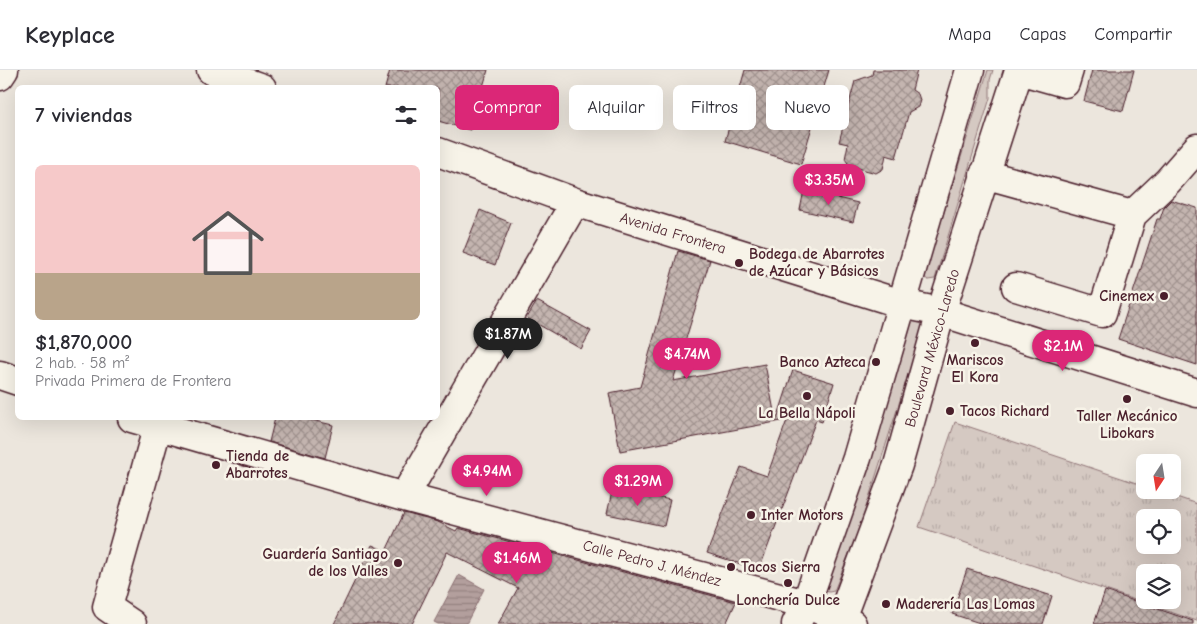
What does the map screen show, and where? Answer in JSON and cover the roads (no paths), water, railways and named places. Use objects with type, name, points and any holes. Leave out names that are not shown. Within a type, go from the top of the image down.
[{"type":"street","points":[[0,76],[4,70]]},
{"type":"street","points":[[211,70],[260,83]]},
{"type":"street","points":[[801,614],[857,458],[970,70]]},
{"type":"street","points":[[1019,70],[1065,84],[1069,70]]},
{"type":"street","name":"Boulevard México-Laredo","points":[[844,623],[898,465],[941,312],[1019,70]]},
{"type":"street","points":[[1016,287],[1102,312],[1132,214],[1168,181],[1197,148]]},
{"type":"street","name":"Avenida Frontera","points":[[440,153],[575,202],[902,304],[941,312],[1197,393]]},
{"type":"street","points":[[984,174],[1132,214]]},
{"type":"street","points":[[404,497],[575,202]]},
{"type":"street","points":[[0,375],[15,380]]},
{"type":"street","name":"Calle Pedro J. Méndez","points":[[146,420],[159,422],[404,497],[801,614],[844,623]]},
{"type":"street","points":[[132,624],[107,606],[159,422]]},
{"type":"place","name":"Bodega de Abarrotes de Azúcar y Básicos","points":[[739,263]]},
{"type":"place","name":"Cinemex","points":[[1164,296]]},
{"type":"place","name":"Mariscos El Kora","points":[[975,343]]},
{"type":"place","name":"Banco Azteca","points":[[876,362]]},
{"type":"place","name":"La Bella Nápoli","points":[[807,396]]},
{"type":"place","name":"Taller Mecánico Libokars","points":[[1127,399]]},
{"type":"place","name":"Tacos Richard","points":[[950,411]]},
{"type":"place","name":"Tienda de Abarrotes","points":[[216,465]]},
{"type":"place","name":"Inter Motors","points":[[751,515]]},
{"type":"place","name":"Guardería Santiago de los Valles","points":[[398,563]]},
{"type":"place","name":"Tacos Sierra","points":[[731,567]]},
{"type":"place","name":"Lonchería Dulce","points":[[788,583]]},
{"type":"place","name":"Maderería Las Lomas","points":[[886,604]]}]
